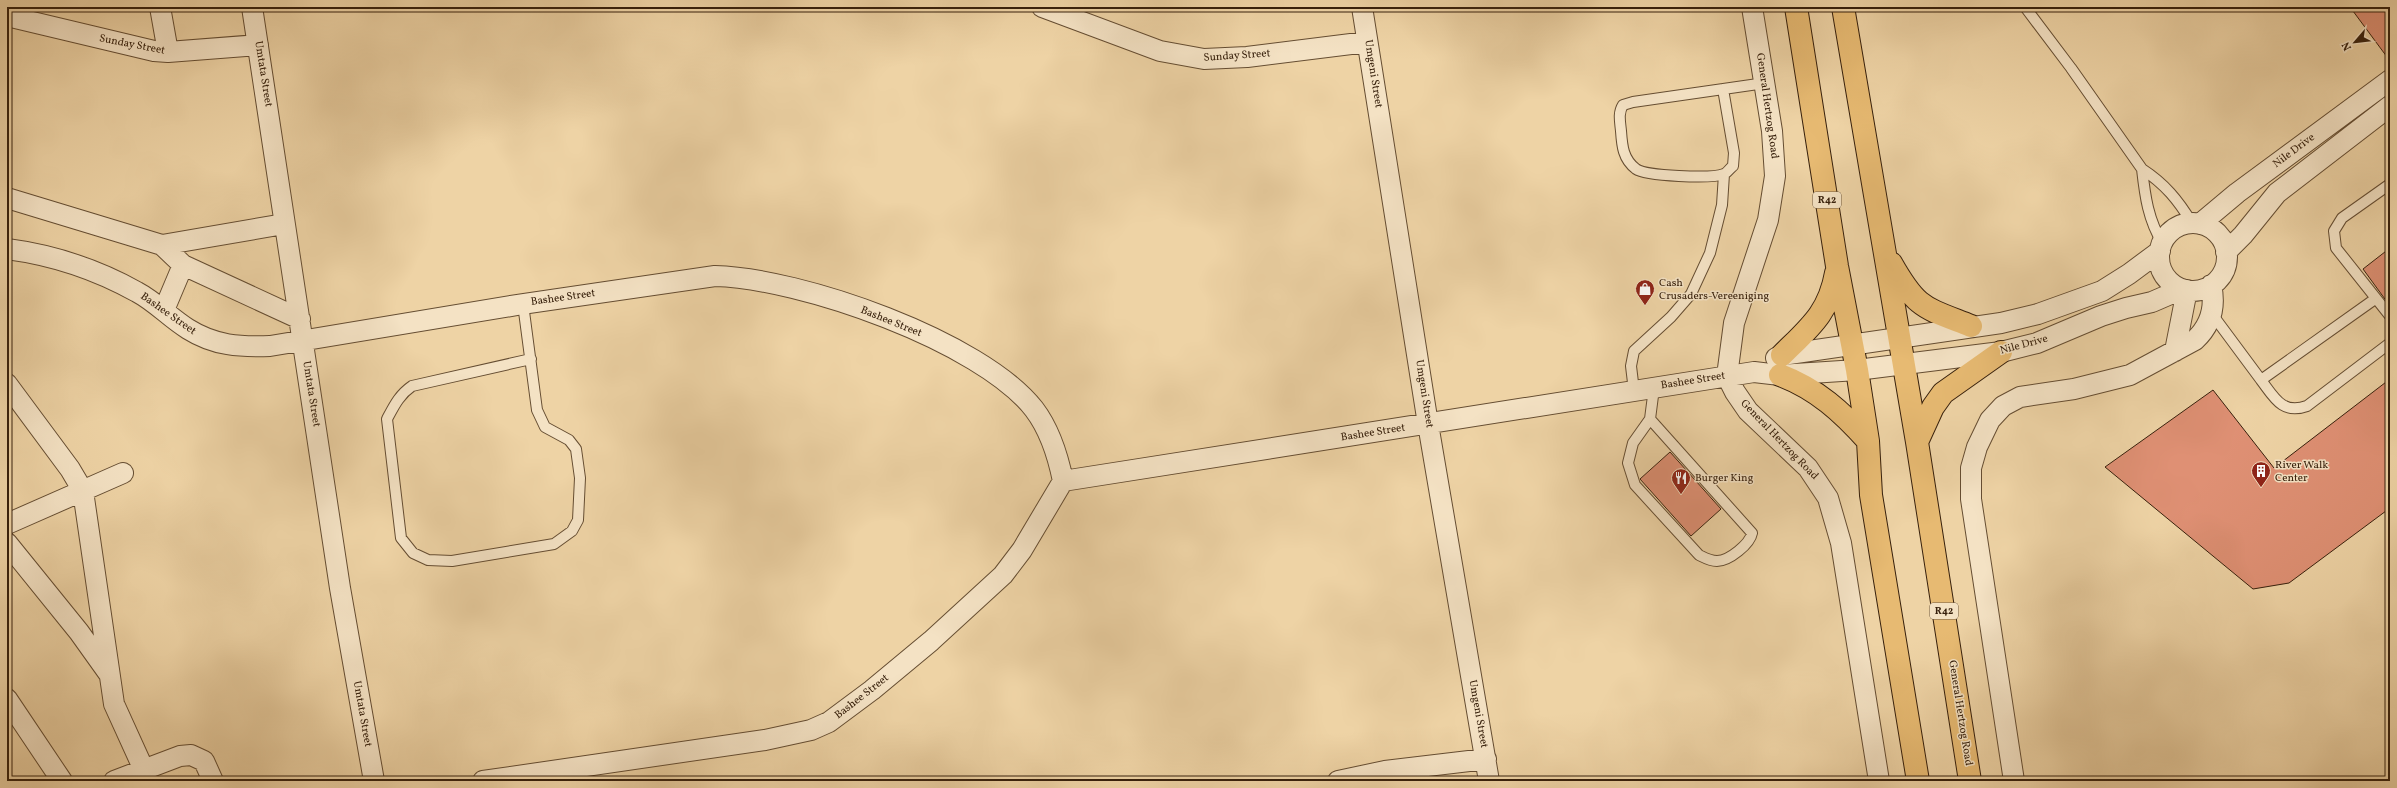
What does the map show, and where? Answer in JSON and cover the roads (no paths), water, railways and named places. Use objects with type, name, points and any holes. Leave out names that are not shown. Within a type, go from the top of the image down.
[{"type":"main road","name":"R42","points":[[1796,7],[1837,266],[1857,370],[1868,441],[1871,495],[1918,781]]},
{"type":"main road","name":"General Hertzog Road","points":[[1843,7],[1902,363],[1917,442],[1970,781]]},
{"type":"main road","points":[[1883,248],[1902,284],[1914,299],[1939,314],[1971,326]]},
{"type":"main road","points":[[1837,266],[1831,295],[1823,311],[1781,365],[1848,419],[1868,441]]},
{"type":"main road","points":[[1917,442],[1933,407],[1943,393],[2001,352]]},
{"type":"street","points":[[160,7],[168,52]]},
{"type":"street","name":"Umtata Street","points":[[252,7],[272,128],[284,224],[300,319],[340,588],[374,781]]},
{"type":"street","name":"Sunday Street","points":[[1042,7],[1160,50],[1204,59],[1247,57],[1368,42]]},
{"type":"street","name":"Umgeni Street","points":[[1362,7],[1428,424],[1489,781]]},
{"type":"street","name":"General Hertzog Road","points":[[1752,7],[1765,83],[1775,157],[1774,186],[1766,226],[1734,324],[1727,376],[1735,392],[1748,411],[1808,468],[1828,498],[1841,543],[1879,781]]},
{"type":"street","name":"Sunday Street","points":[[7,16],[126,46],[168,52],[258,44]]},
{"type":"street","name":"Nile Drive","points":[[1852,343],[2001,323],[2033,316],[2086,298],[2114,285],[2161,247],[2174,229],[2196,224],[2390,80]]},
{"type":"street","name":"Nile Drive","points":[[2226,252],[2287,184],[2390,106]]},
{"type":"street","points":[[7,198],[162,245],[284,224]]},
{"type":"street","points":[[2014,781],[1971,499],[1971,468],[1977,447],[1990,420],[2011,401],[2035,394],[2074,389],[2130,375],[2186,346],[2202,334],[2212,314],[2214,297],[2211,286],[2224,271],[2226,252],[2223,242],[2217,233],[2196,224]]},
{"type":"street","points":[[162,245],[183,265],[300,319]]},
{"type":"street","points":[[2161,247],[2161,265],[2165,275],[2172,284],[2185,290],[2175,351]]},
{"type":"street","name":"Bashee Street","points":[[7,249],[40,253],[94,271],[138,292],[188,329],[208,340],[238,347],[270,346],[523,304],[715,276],[737,277],[802,289],[910,328],[962,354],[1003,380],[1034,409],[1042,422],[1058,456],[1063,481],[1026,544],[1003,574],[931,641],[872,690],[829,722],[811,730],[765,740],[483,781]]},
{"type":"street","points":[[164,310],[183,265]]},
{"type":"street","name":"Nile Drive","points":[[1857,370],[1902,363],[2001,352],[2037,343],[2108,313],[2152,302],[2185,290],[2198,290],[2211,286]]},
{"type":"street","name":"Bashee Street","points":[[1063,481],[1754,372],[1852,343]]},
{"type":"street","name":"Bashee Street","points":[[1781,365],[1857,370]]},
{"type":"street","points":[[7,384],[70,470],[82,491],[114,704],[144,770]]},
{"type":"street","points":[[7,524],[123,473]]},
{"type":"street","points":[[7,543],[79,632],[110,675]]},
{"type":"street","points":[[7,699],[62,781]]},
{"type":"street","points":[[114,781],[180,756],[191,755],[204,761],[213,781]]},
{"type":"street","points":[[1338,781],[1385,771],[1486,759]]},
{"type":"lane","points":[[2025,7],[2071,68],[2142,169],[2174,195],[2196,224]]},
{"type":"lane","points":[[1723,89],[1734,153],[1733,166],[1724,174],[1702,176],[1658,174],[1637,170],[1628,161],[1622,149],[1619,112],[1623,105],[1633,102],[1723,89],[1765,83]]},
{"type":"lane","points":[[2142,169],[2147,210],[2151,224],[2161,247]]},
{"type":"lane","points":[[1634,391],[1631,366],[1634,351],[1671,317],[1691,294],[1710,252],[1722,205],[1724,174]]},
{"type":"lane","points":[[2390,184],[2342,218],[2334,231],[2336,248],[2390,316]]},
{"type":"lane","points":[[2261,380],[2375,298]]},
{"type":"lane","points":[[523,304],[531,358],[537,410],[545,427],[569,440],[576,448],[580,478],[580,508],[578,520],[572,531],[554,544],[452,560],[428,560],[413,553],[401,538],[387,419],[395,404],[402,393],[412,386],[531,358]]},
{"type":"lane","points":[[2212,314],[2261,380],[2281,404],[2290,410],[2307,406],[2390,343]]},
{"type":"lane","points":[[1650,418],[1752,533],[1747,544],[1727,559],[1718,562],[1709,560],[1699,555],[1635,485],[1628,463],[1633,443],[1650,418],[1654,388]]},
{"type":"place","name":"Cash Crusaders-Vereeniging","points":[[1645,306]]},
{"type":"place","name":"River Walk Center","points":[[2261,488]]},
{"type":"place","name":"Burger King","points":[[1681,495]]}]
